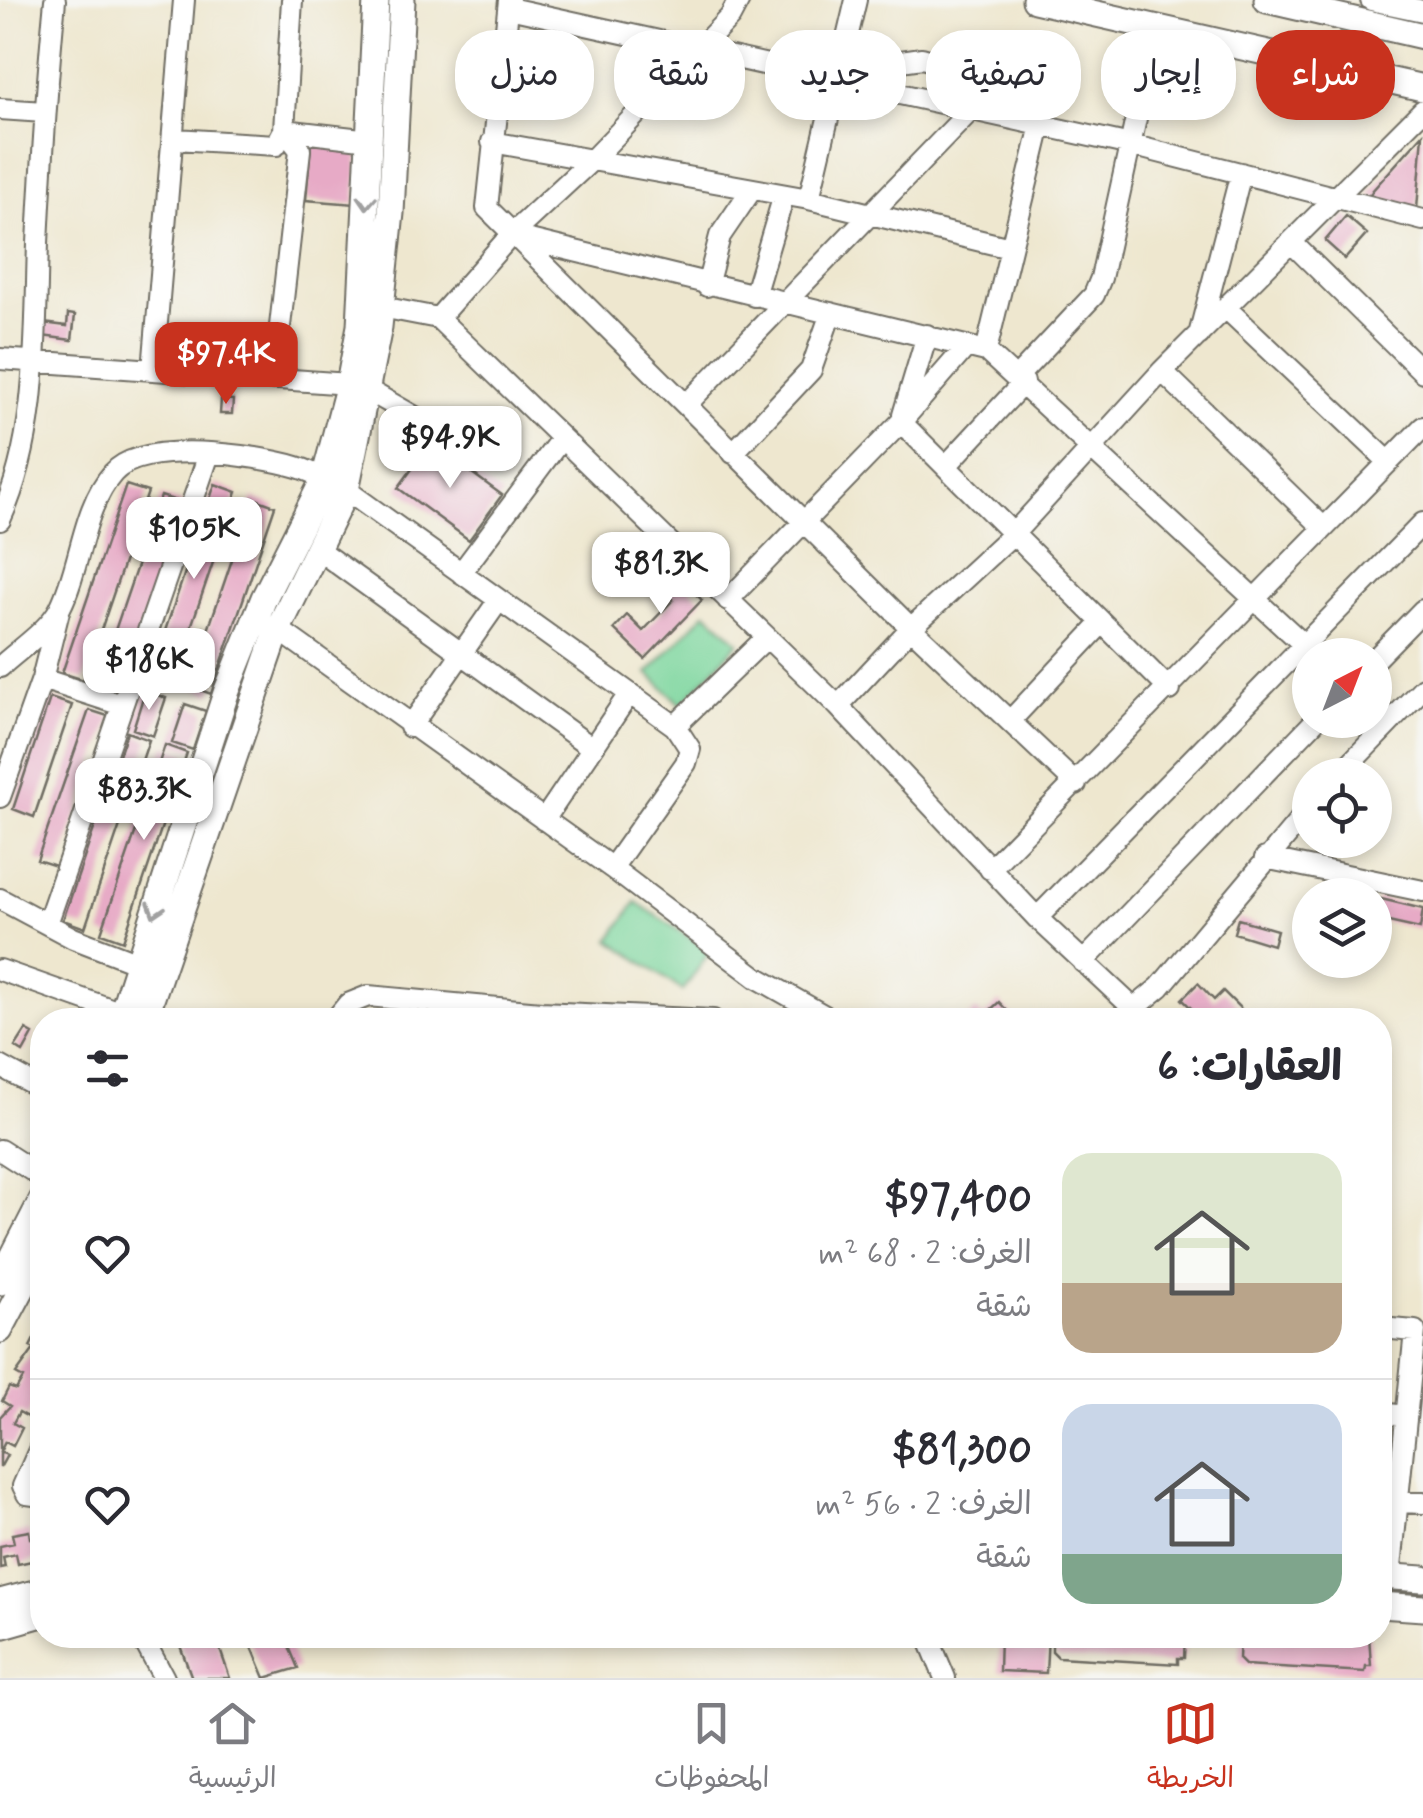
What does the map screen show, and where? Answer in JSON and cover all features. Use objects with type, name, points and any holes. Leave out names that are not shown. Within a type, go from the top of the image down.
[{"type":"main road","points":[[358,387],[376,0]]},
{"type":"main road","points":[[132,1008],[278,630],[317,549],[335,485],[381,307],[391,213],[402,0]]},
{"type":"main road","points":[[1035,0],[1423,88]]},
{"type":"main road","points":[[1267,0],[1423,36]]},
{"type":"main road","points":[[130,1008],[138,963],[245,643],[335,485]]},
{"type":"main road","points":[[0,1282],[30,1223]]},
{"type":"main road","points":[[0,1330],[30,1274]]},
{"type":"main road","points":[[1392,1578],[1423,1580]]},
{"type":"main road","points":[[0,1602],[30,1594]]},
{"type":"main road","points":[[1392,1606],[1423,1608]]},
{"type":"main road","points":[[0,1626],[30,1617]]},
{"type":"street","points":[[0,520],[22,452],[34,362],[44,112],[55,0]]},
{"type":"street","points":[[153,370],[184,0]]},
{"type":"street","points":[[175,139],[276,145],[284,130],[292,0]]},
{"type":"street","points":[[717,30],[739,0]]},
{"type":"street","points":[[849,30],[856,0]]},
{"type":"street","points":[[1371,0],[1421,7]]},
{"type":"street","points":[[615,30],[509,4],[487,208],[911,628],[1076,784]]},
{"type":"street","points":[[946,466],[1094,295],[1156,28]]},
{"type":"street","points":[[0,109],[44,112]]},
{"type":"street","points":[[838,706],[911,628],[1015,532],[1162,371],[1228,310],[1423,110]]},
{"type":"street","points":[[438,318],[511,235],[630,120]]},
{"type":"street","points":[[809,199],[828,120]]},
{"type":"street","points":[[686,405],[961,120]]},
{"type":"street","points":[[1016,120],[1241,172],[1423,220]]},
{"type":"street","points":[[728,600],[976,349],[1010,248],[1041,125]]},
{"type":"street","points":[[284,130],[370,140]]},
{"type":"street","points":[[274,379],[300,150],[284,130]]},
{"type":"street","points":[[492,142],[809,199],[1010,248]]},
{"type":"street","points":[[1199,335],[1241,172]]},
{"type":"street","points":[[707,286],[720,236],[752,189]]},
{"type":"street","points":[[754,296],[784,195]]},
{"type":"street","points":[[511,235],[976,349],[1021,379],[1296,638]]},
{"type":"street","points":[[1292,242],[1423,372]]},
{"type":"street","points":[[381,307],[438,318],[838,706],[1123,1008]]},
{"type":"street","points":[[1228,310],[1388,461]]},
{"type":"street","points":[[733,452],[812,370],[830,313]]},
{"type":"street","points":[[901,422],[927,335]]},
{"type":"street","points":[[0,359],[358,387],[436,429]]},
{"type":"street","points":[[1162,371],[1324,528]]},
{"type":"street","points":[[901,422],[1170,690]]},
{"type":"street","points":[[990,868],[1170,690],[1253,599],[1423,427]]},
{"type":"street","points":[[461,573],[561,439]]},
{"type":"street","points":[[0,797],[42,679],[59,611],[112,474],[128,461],[147,454],[210,454],[268,460],[335,485],[675,726],[690,749],[686,762],[612,868]]},
{"type":"street","points":[[47,924],[210,454]]},
{"type":"street","points":[[1321,638],[1423,523]]},
{"type":"street","points":[[317,549],[591,747]]},
{"type":"street","points":[[410,727],[500,600]]},
{"type":"street","points":[[1392,642],[1423,610]]},
{"type":"street","points":[[0,667],[59,611]]},
{"type":"street","points":[[1010,721],[1102,623]]},
{"type":"street","points":[[278,630],[612,868],[756,976],[811,1008]]},
{"type":"street","points":[[675,726],[766,638]]},
{"type":"street","points":[[1038,918],[1292,669]]},
{"type":"street","points":[[42,679],[122,705]]},
{"type":"street","points":[[1392,712],[1423,688]]},
{"type":"street","points":[[544,820],[630,694]]},
{"type":"street","points":[[1083,962],[1299,738]]},
{"type":"street","points":[[1352,758],[1368,738]]},
{"type":"street","points":[[1133,1008],[1160,987],[1292,828]]},
{"type":"street","points":[[1265,858],[1423,890]]},
{"type":"street","points":[[0,899],[138,963]]},
{"type":"street","points":[[0,970],[101,1008]]},
{"type":"street","points":[[345,1008],[368,996],[497,1008]]},
{"type":"street","points":[[0,1066],[30,1082]]},
{"type":"street","points":[[0,1150],[30,1169]]},
{"type":"street","points":[[1392,1329],[1420,1331],[1392,1490]]},
{"type":"street","points":[[1392,1415],[1406,1416]]},
{"type":"street","points":[[30,1470],[23,1486],[30,1494]]},
{"type":"street","points":[[1392,1501],[1423,1504]]},
{"type":"street","points":[[148,1648],[164,1678]]},
{"type":"street","points":[[932,1648],[945,1678]]},
{"type":"green space","points":[[706,612],[739,642],[681,705],[648,673]]},
{"type":"green space","points":[[636,902],[710,951],[683,991],[610,940]]},
{"type":"building","points":[[1423,134],[1417,209],[1370,196],[1372,191]]},
{"type":"building","points":[[311,143],[359,149],[355,204],[306,200]]},
{"type":"building","points":[[1346,216],[1367,234],[1345,259],[1325,241]]},
{"type":"building","points":[[68,314],[75,315],[72,340],[42,336],[43,323],[67,326]]},
{"type":"building","points":[[221,399],[233,400],[232,414],[220,414]]},
{"type":"building","points":[[431,443],[502,495],[469,540],[398,488]]},
{"type":"building","points":[[215,484],[237,492],[173,680],[151,672]]},
{"type":"building","points":[[126,485],[148,492],[84,680],[62,673]]},
{"type":"building","points":[[161,496],[183,503],[119,691],[97,683]]},
{"type":"building","points":[[253,498],[275,506],[211,694],[189,686]]},
{"type":"building","points":[[670,569],[702,600],[645,659],[614,629],[627,615],[643,631],[673,600],[656,583]]},
{"type":"building","points":[[145,691],[166,698],[153,736],[133,729]]},
{"type":"building","points":[[50,698],[72,705],[34,817],[13,809]]},
{"type":"building","points":[[185,704],[206,711],[193,750],[172,743]]},
{"type":"building","points":[[89,710],[111,717],[59,867],[37,860]]},
{"type":"building","points":[[127,732],[149,740],[85,928],[63,920]]},
{"type":"building","points":[[165,745],[187,753],[123,941],[101,933]]},
{"type":"building","points":[[1392,902],[1423,909],[1420,929],[1392,923]]},
{"type":"building","points":[[1238,919],[1277,930],[1273,945],[1234,933]]},
{"type":"building","points":[[1198,983],[1214,1000],[1223,991],[1240,1008],[1191,1008],[1182,999]]},
{"type":"building","points":[[26,1030],[30,1032],[23,1052],[15,1047]]},
{"type":"building","points":[[30,1355],[30,1411],[28,1417],[19,1412],[13,1423],[22,1428],[13,1446],[5,1442],[0,1452],[0,1417],[10,1406],[2,1401],[9,1387],[16,1390],[23,1378],[16,1374]]},
{"type":"building","points":[[29,1531],[30,1561],[18,1564],[16,1554],[3,1557],[5,1567],[0,1568],[0,1546],[14,1543],[12,1534]]},
{"type":"building","points":[[181,1648],[220,1648],[230,1678],[192,1678]]},
{"type":"building","points":[[252,1648],[290,1648],[298,1668],[265,1678]]},
{"type":"building","points":[[1000,1648],[1047,1648],[1046,1673],[999,1671]]},
{"type":"building","points":[[1184,1648],[1184,1658],[1178,1658],[1178,1664],[1058,1657],[1052,1651]]},
{"type":"building","points":[[1239,1648],[1370,1648],[1371,1666],[1366,1666],[1365,1672],[1245,1665],[1239,1659]]}]
